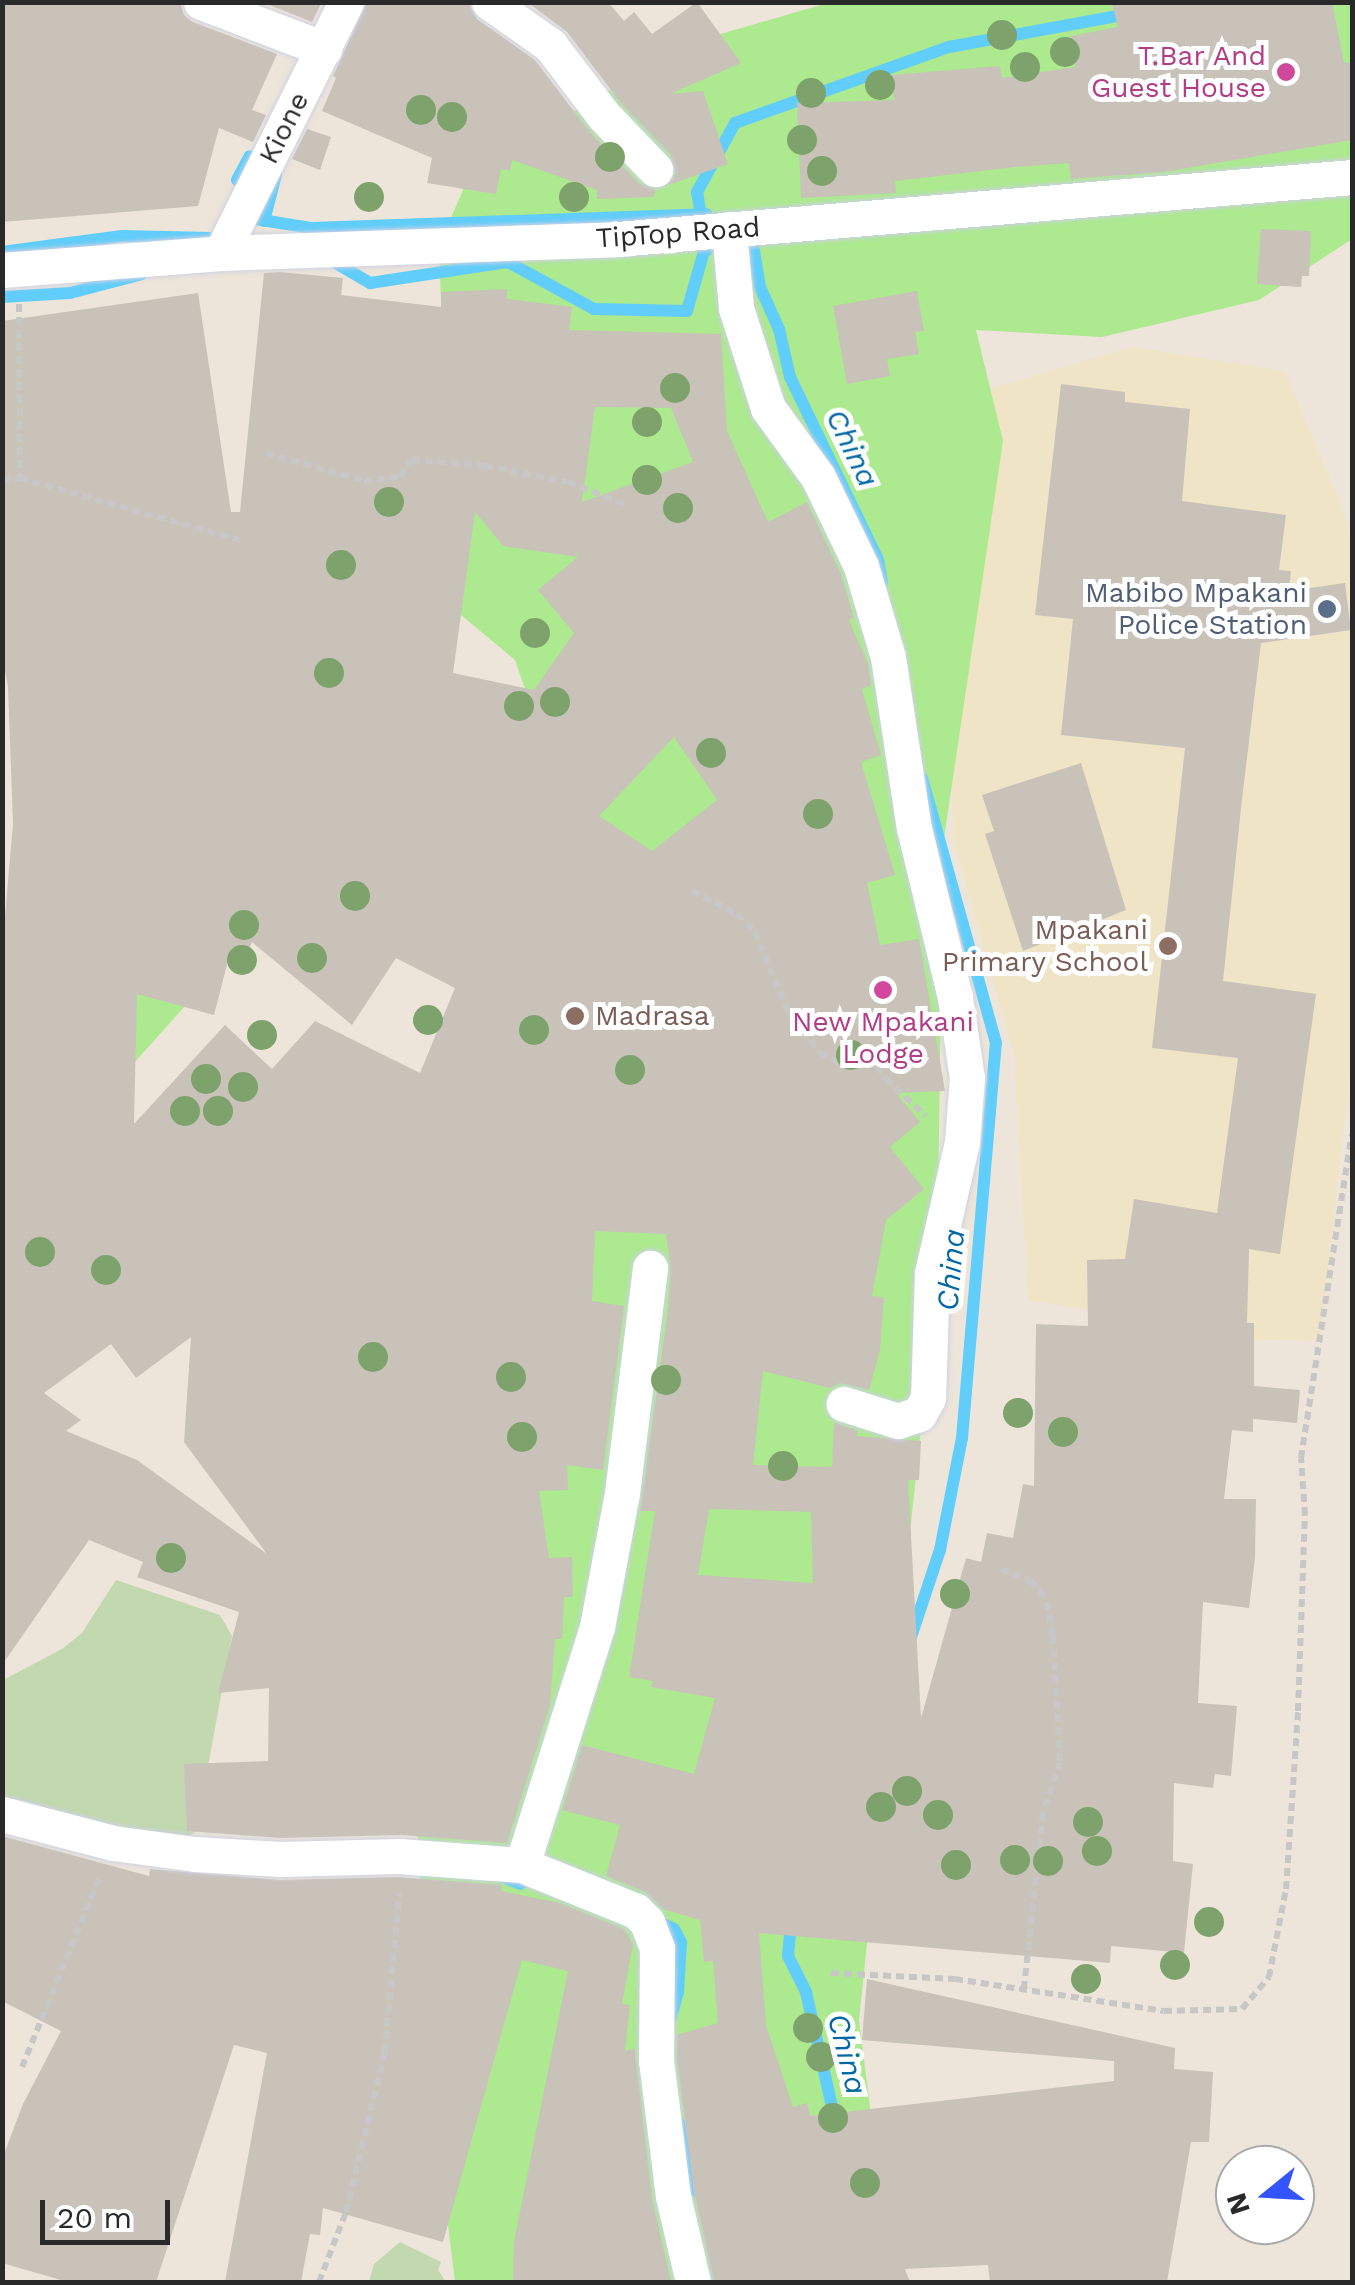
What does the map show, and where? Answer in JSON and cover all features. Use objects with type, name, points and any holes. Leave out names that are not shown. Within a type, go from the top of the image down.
[{"type":"street","points":[[201,2],[324,49]]},
{"type":"street","name":"Kione","points":[[220,253],[346,2]]},
{"type":"street","points":[[488,2],[550,46],[604,116],[655,170]]},
{"type":"street","name":"TipTop Road","points":[[11,268],[220,253],[617,239],[1352,177]]},
{"type":"street","points":[[729,229],[736,308],[768,408],[818,477],[862,566],[888,657],[914,828],[960,1029],[967,1078],[962,1142],[932,1273],[924,1408],[898,1421],[844,1404]]},
{"type":"street","points":[[522,1865],[597,1627],[622,1493],[650,1268]]},
{"type":"street","points":[[2,1814],[114,1843],[195,1854],[280,1859],[400,1856],[522,1865],[617,1901],[647,1922],[657,1948],[656,2060],[674,2196],[693,2282]]},
{"type":"path","points":[[11,268],[20,478]]},
{"type":"path","points":[[266,454],[364,480],[400,477],[412,460],[486,466],[568,482],[627,505]]},
{"type":"path","points":[[2,479],[20,478],[243,541]]},
{"type":"path","points":[[2,743],[2,852]]},
{"type":"path","points":[[692,890],[738,914],[755,932],[787,1009],[820,1053],[842,1064],[870,1054],[912,1103],[962,1142]]},
{"type":"path","points":[[830,1973],[955,1979],[1164,2011],[1242,2009],[1269,1977],[1286,1889],[1298,1711],[1305,1515],[1301,1458],[1352,1134]]},
{"type":"path","points":[[1001,1568],[1030,1580],[1047,1602],[1053,1636],[1060,1762],[1043,1813],[1024,1989]]},
{"type":"path","points":[[22,2066],[114,1843]]},
{"type":"path","points":[[319,2282],[346,2212],[384,2052],[398,1923],[400,1856]]},
{"type":"shaded area","name":"Mpakani Primary School","points":[[1132,347],[1285,371],[1340,502],[1352,544],[1352,1054],[1320,1341],[1220,1339],[1189,1325],[1028,1300],[1014,1055],[953,839],[950,624],[965,396]]},
{"type":"green space","points":[[828,3],[1352,3],[1352,239],[1259,300],[1102,337],[976,330],[1003,441],[943,845],[937,1275],[859,2020],[888,2250],[901,2282],[455,2282],[431,2087],[403,1555],[548,754],[515,660],[461,615],[385,783],[3,1209],[3,925],[185,724],[444,387],[439,245],[471,172],[689,43]]},
{"type":"green space","points":[[116,1580],[220,1615],[232,1636],[196,1831],[172,1847],[3,1802],[3,1680],[62,1649],[82,1633]]},
{"type":"green space","points":[[400,2242],[441,2262],[438,2270],[446,2282],[369,2282],[374,2264]]},
{"type":"building","points":[[2,2],[180,2],[184,15],[193,22],[277,54],[252,110],[266,115],[253,142],[219,128],[198,206],[2,222]]},
{"type":"building","points":[[262,2],[322,2],[312,22]]},
{"type":"building","points":[[367,2],[468,2],[477,19],[535,60],[589,131],[640,184],[656,190],[653,197],[597,199],[597,190],[512,160],[510,171],[501,169],[496,194],[427,183],[432,158],[322,111],[336,78],[333,76]]},
{"type":"building","points":[[527,2],[608,2],[624,21],[634,12],[652,34],[697,2],[741,63],[670,94],[703,91],[728,164],[668,185],[676,174],[671,155],[620,102],[567,32]]},
{"type":"building","points":[[1112,2],[1332,2],[1344,63],[1352,62],[1352,140],[1164,172],[1071,179],[1069,163],[895,181],[896,193],[801,198],[797,103],[894,100],[892,75],[1000,66],[1002,78],[1075,67],[1071,36],[1118,27]]},
{"type":"building","points":[[307,129],[331,137],[320,170],[292,159]]},
{"type":"building","points":[[1261,229],[1311,231],[1309,276],[1302,276],[1301,287],[1257,284]]},
{"type":"building","points":[[264,273],[343,278],[341,295],[441,307],[441,292],[507,289],[507,299],[572,307],[569,330],[721,334],[727,431],[768,522],[807,502],[841,574],[854,618],[849,620],[868,664],[871,685],[862,689],[881,755],[861,762],[895,875],[867,883],[880,945],[919,939],[945,1091],[896,1093],[920,1122],[890,1147],[924,1189],[886,1220],[872,1296],[884,1297],[880,1350],[869,1390],[840,1383],[830,1388],[763,1371],[753,1465],[832,1467],[834,1422],[858,1431],[856,1436],[921,1441],[919,1480],[908,1480],[921,1718],[966,1558],[981,1562],[987,1533],[1013,1538],[1023,1484],[1034,1486],[1036,1324],[1088,1326],[1087,1260],[1125,1259],[1134,1199],[1217,1213],[1238,1058],[1152,1048],[1185,748],[1061,735],[1073,619],[1035,615],[1061,384],[1125,392],[1125,402],[1190,409],[1182,501],[1286,515],[1279,570],[1291,571],[1289,591],[1345,583],[1351,630],[1261,643],[1242,799],[1223,981],[1316,994],[1280,1254],[1249,1249],[1247,1323],[1254,1323],[1254,1386],[1300,1390],[1297,1423],[1253,1419],[1253,1432],[1232,1430],[1224,1499],[1256,1499],[1255,1558],[1249,1608],[1203,1602],[1198,1703],[1237,1706],[1231,1776],[1215,1774],[1213,1788],[1174,1783],[1173,1861],[1193,1864],[1184,1953],[1111,1946],[1110,1963],[759,1933],[766,2025],[793,2107],[807,2103],[810,2116],[1114,2081],[1114,2061],[862,2040],[867,1979],[1175,2048],[1174,2069],[1213,2072],[1209,2142],[1191,2142],[1167,2282],[990,2282],[988,2265],[905,2269],[910,2282],[714,2282],[694,2192],[677,2059],[677,2035],[718,2023],[713,1961],[704,1962],[700,1920],[663,1909],[645,1892],[606,1876],[620,1825],[562,1810],[582,1745],[694,1774],[715,1698],[651,1687],[653,1681],[629,1677],[655,1511],[640,1511],[668,1310],[671,1270],[666,1234],[595,1231],[592,1301],[624,1306],[603,1470],[567,1465],[568,1490],[539,1491],[549,1558],[572,1557],[573,1597],[564,1597],[562,1639],[555,1639],[550,1705],[507,1843],[401,1835],[281,1838],[187,1831],[184,1764],[268,1761],[269,1688],[218,1693],[239,1612],[137,1577],[143,1562],[89,1540],[2,1665],[2,950],[13,824],[8,687],[2,654],[2,321],[198,293],[231,512],[240,512]],"holes":[[[595,407],[671,408],[693,462],[582,502]],[[475,512],[503,546],[578,557],[538,590],[574,633],[534,690],[453,673]],[[674,737],[717,800],[652,851],[599,816]],[[252,942],[352,1025],[396,958],[455,988],[420,1073],[315,1021],[272,1069],[225,1025],[134,1124],[137,994],[214,1015],[230,953],[244,959]],[[191,1337],[184,1442],[267,1554],[137,1460],[66,1431],[81,1420],[44,1393],[111,1344],[136,1378]],[[709,1509],[811,1512],[813,1583],[698,1575]]]},
{"type":"building","points":[[917,291],[924,331],[915,332],[919,354],[887,359],[890,376],[847,384],[833,306]]},
{"type":"building","points":[[1081,763],[1126,910],[1023,951],[985,834],[994,831],[982,795]]},
{"type":"building","points":[[2,1836],[149,1876],[150,1869],[280,1880],[398,1877],[502,1885],[501,1891],[560,1903],[624,1929],[633,1944],[622,2004],[630,2005],[625,2051],[635,2048],[652,2199],[671,2282],[513,2282],[514,2242],[568,1971],[522,1960],[443,2242],[323,2208],[320,2235],[310,2234],[301,2282],[225,2282],[267,2053],[234,2045],[156,2282],[68,2282],[2,2263],[2,2159],[23,2104],[61,2031],[2,2001]]},
{"type":"waterway","name":"China","points":[[707,250],[697,192],[735,123],[949,47],[1129,14]]},
{"type":"waterway","points":[[237,180],[250,156]]},
{"type":"waterway","points":[[264,221],[276,175]]},
{"type":"waterway","points":[[255,219],[312,228],[707,214]]},
{"type":"waterway","points":[[2,252],[122,236],[209,238]]},
{"type":"waterway","name":"China","points":[[753,245],[760,287],[779,329],[790,377],[878,560],[882,582]]},
{"type":"waterway","points":[[329,259],[370,283],[508,262],[594,309],[687,311],[703,255]]},
{"type":"waterway","points":[[2,297],[70,293],[142,274]]},
{"type":"waterway","name":"China","points":[[910,1640],[940,1550],[962,1438],[996,1043],[922,778]]},
{"type":"waterway","points":[[500,1876],[521,1884]]},
{"type":"waterway","points":[[656,1920],[674,1929],[681,1942],[678,1992],[670,2020]]},
{"type":"waterway","name":"China","points":[[791,1922],[788,1956],[806,1992],[837,2129]]},
{"type":"waterway","points":[[679,2123],[696,2191]]},
{"type":"place","name":"T.Bar And Guest House","points":[[1286,72]]},
{"type":"place","name":"Mabibo Mpakani Police Station","points":[[1327,609]]},
{"type":"place","name":"Mpakani Primary School","points":[[1168,946]]},
{"type":"place","name":"New Mpakani Lodge","points":[[883,990]]},
{"type":"place","name":"Madrasa","points":[[575,1016]]}]
